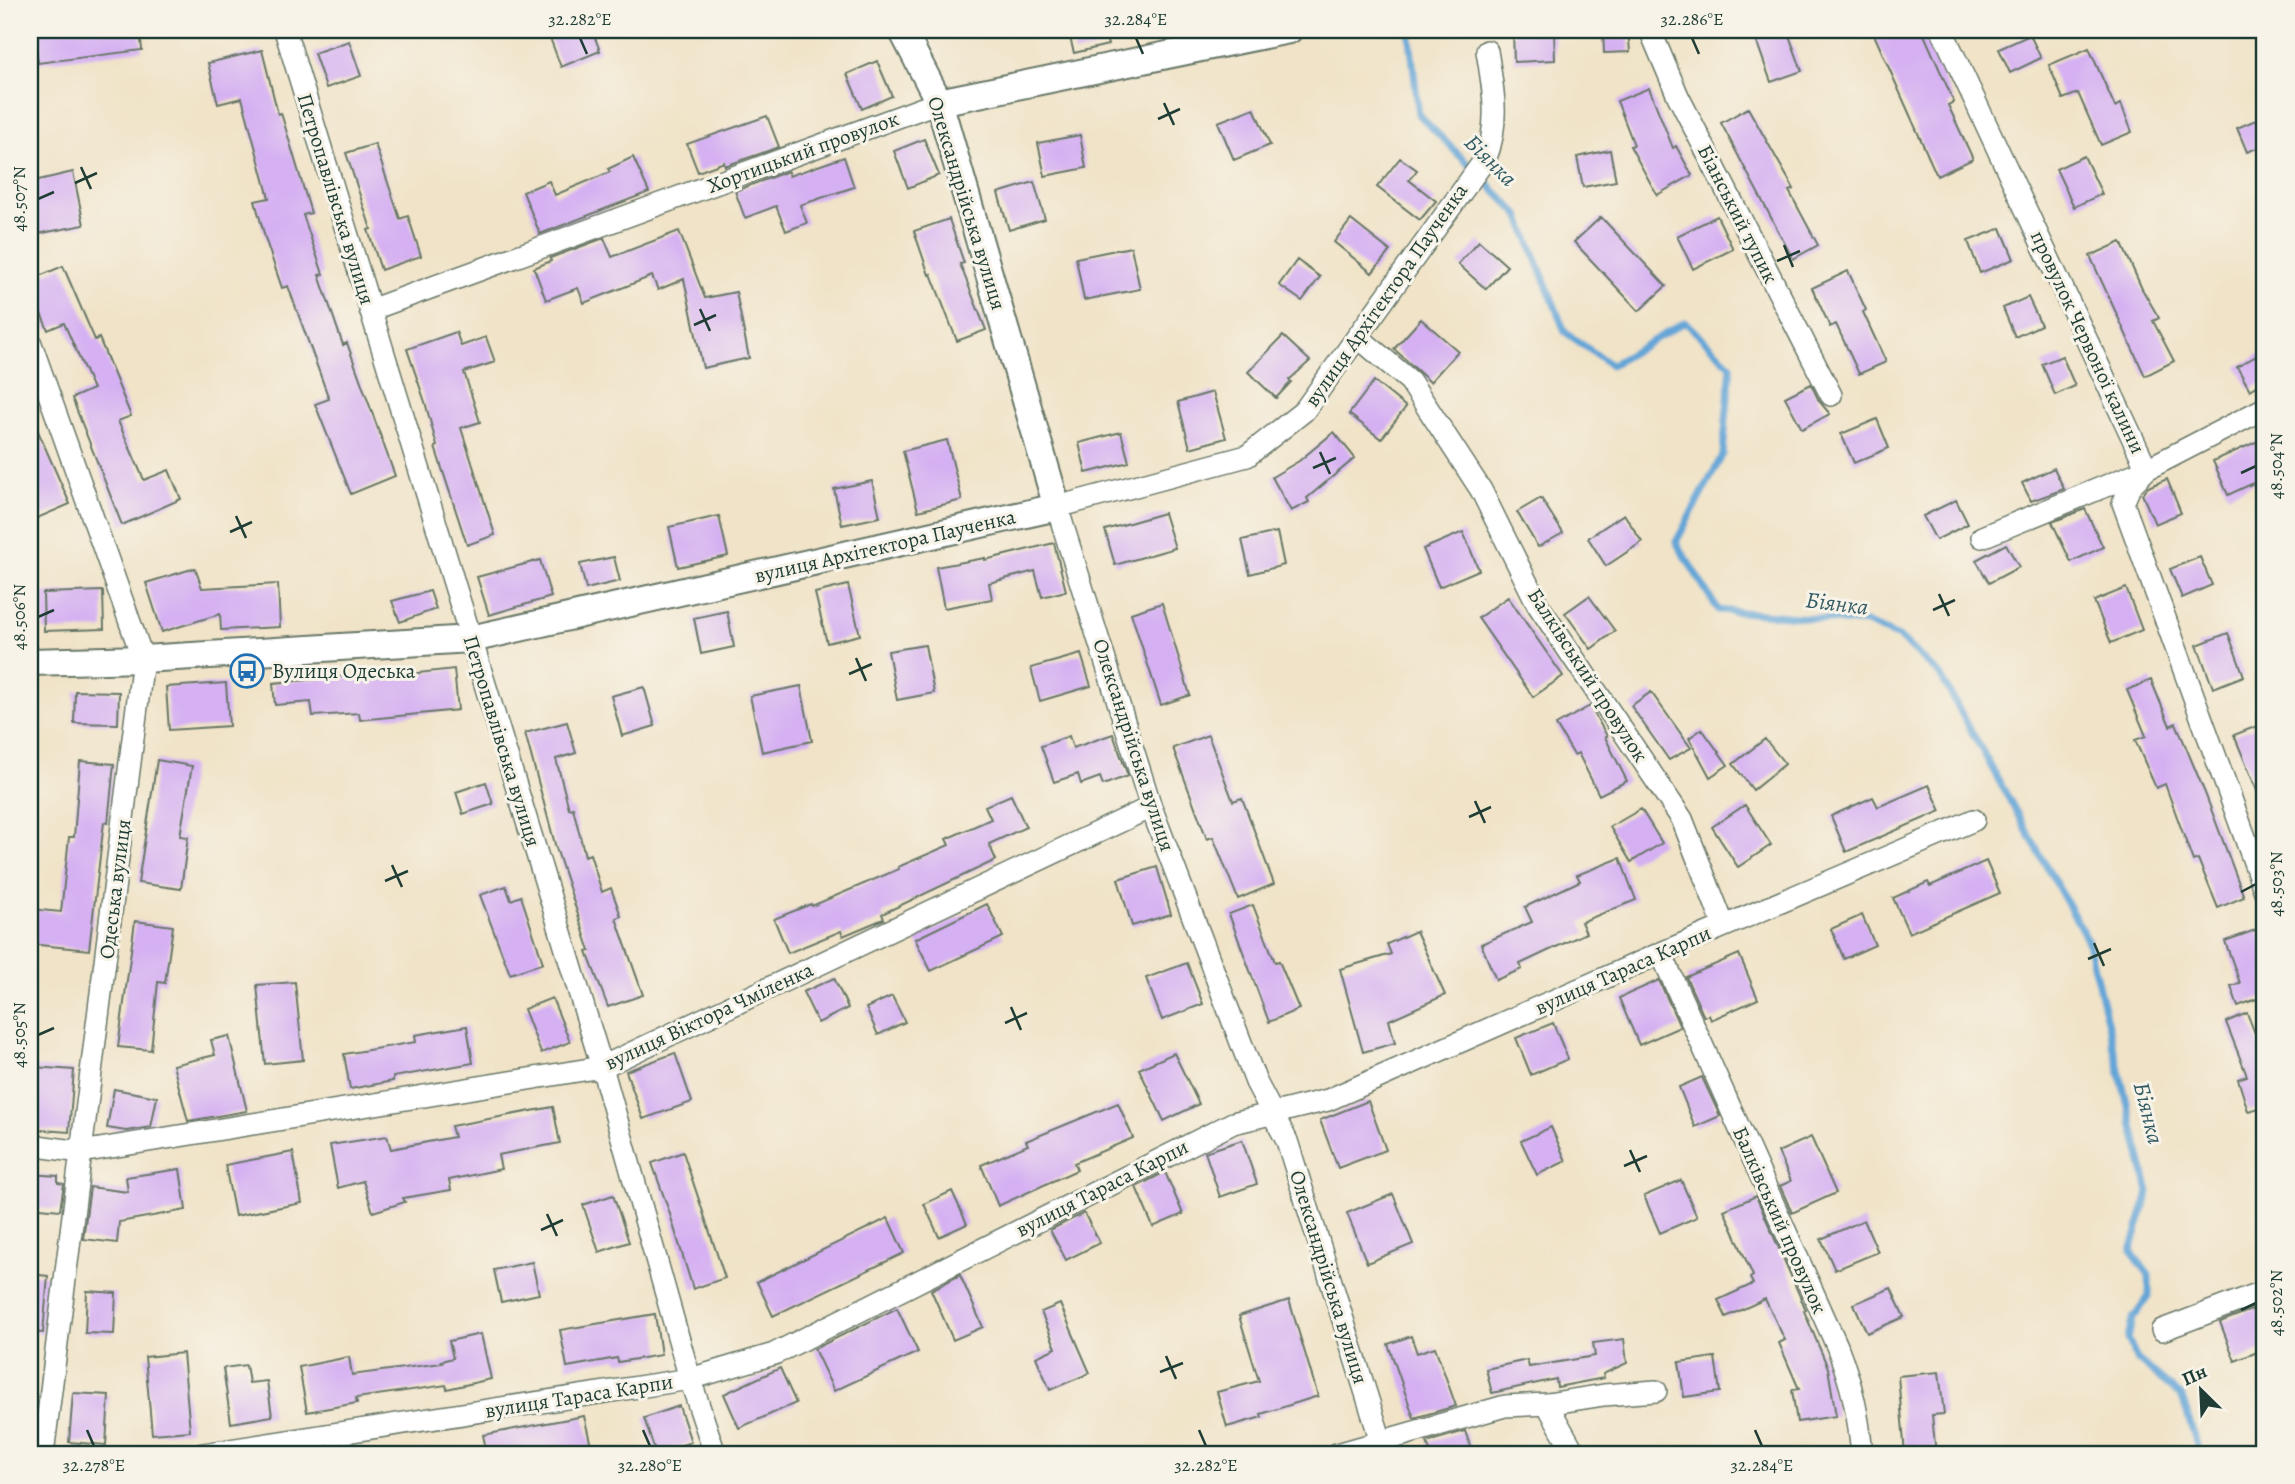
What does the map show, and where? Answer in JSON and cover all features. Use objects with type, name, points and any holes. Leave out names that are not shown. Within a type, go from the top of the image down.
[{"type":"street","name":"Петропавлівська вулиця","points":[[285,30],[602,1067],[690,1379],[715,1454]]},
{"type":"street","name":"Олександрійська вулиця","points":[[902,30],[939,102],[1057,508],[1151,807],[1256,1082],[1287,1141],[1383,1447]]},
{"type":"street","name":"Хортицький провулок","points":[[370,310],[939,102],[1289,30]]},
{"type":"street","name":"Біанський тупик","points":[[1650,30],[1678,96],[1831,395]]},
{"type":"street","name":"провулок Червоної калини","points":[[1942,30],[2147,468],[2131,485],[2123,503],[2265,892]]},
{"type":"street","name":"вулиця Архітектора Паученка","points":[[30,662],[144,659],[471,639],[1057,508],[1247,456],[1304,411],[1486,158],[1493,141],[1496,106],[1487,51]]},
{"type":"street","name":"Балківський провулок","points":[[1358,337],[1410,381],[1481,490],[1538,605],[1682,818],[1724,926]]},
{"type":"street","name":"Одеська вулиця","points":[[30,341],[144,659],[43,1454]]},
{"type":"street","points":[[1982,537],[2147,468],[2265,408]]},
{"type":"street","name":"вулиця Віктора Чміленка","points":[[30,1145],[81,1152],[602,1067],[1151,807]]},
{"type":"street","name":"вулиця Тараса Карпи","points":[[203,1454],[690,1379],[774,1354],[1233,1123],[1328,1100],[1661,953],[1974,820]]},
{"type":"street","name":"Балківський провулок","points":[[1661,953],[1837,1346],[1850,1380],[1858,1413],[1862,1454]]},
{"type":"street","points":[[2162,1330],[2265,1292]]},
{"type":"street","points":[[1338,1454],[1383,1447],[1505,1406],[1547,1404],[1604,1395],[1656,1391]]},
{"type":"street","points":[[1547,1404],[1575,1454]]},
{"type":"building","points":[[33,30],[140,30],[142,50],[38,63]]},
{"type":"building","points":[[547,30],[592,30],[600,51],[561,67]]},
{"type":"building","points":[[1068,30],[1104,30],[1108,45],[1074,53]]},
{"type":"building","points":[[1554,30],[1555,60],[1514,62],[1513,31]]},
{"type":"building","points":[[1603,30],[1628,30],[1630,52],[1604,53]]},
{"type":"building","points":[[1775,30],[1787,30],[1802,71],[1771,82],[1755,37]]},
{"type":"building","points":[[1872,30],[1922,30],[1954,102],[1948,105],[1973,159],[1937,176]]},
{"type":"building","points":[[2030,35],[2041,58],[2010,73],[1999,49]]},
{"type":"building","points":[[349,41],[361,76],[326,88],[314,53]]},
{"type":"building","points":[[2089,48],[2115,107],[2121,104],[2132,132],[2101,145],[2078,93],[2063,99],[2049,65]]},
{"type":"building","points":[[262,50],[278,114],[281,113],[311,213],[303,215],[323,274],[319,275],[343,345],[347,343],[395,476],[351,494],[315,404],[329,399],[288,286],[282,288],[266,241],[255,201],[269,198],[242,98],[218,104],[208,63]]},
{"type":"building","points":[[877,61],[892,96],[862,109],[847,74]]},
{"type":"building","points":[[1649,88],[1673,148],[1676,146],[1692,175],[1657,195],[1630,146],[1634,145],[1617,101]]},
{"type":"building","points":[[1254,108],[1270,145],[1234,160],[1218,122]]},
{"type":"building","points":[[1748,108],[1794,189],[1789,191],[1818,245],[1793,259],[1721,123]]},
{"type":"building","points":[[767,116],[779,147],[725,166],[724,162],[698,172],[687,144]]},
{"type":"building","points":[[2265,116],[2265,145],[2247,152],[2237,128]]},
{"type":"building","points":[[1080,135],[1086,168],[1045,176],[1038,143]]},
{"type":"building","points":[[924,139],[939,175],[908,188],[894,151]]},
{"type":"building","points":[[375,144],[400,219],[408,216],[421,256],[381,270],[368,230],[371,229],[346,153]]},
{"type":"building","points":[[1610,150],[1616,181],[1583,187],[1577,157]]},
{"type":"building","points":[[2084,156],[2102,194],[2074,207],[2056,169]]},
{"type":"building","points":[[633,157],[649,192],[540,234],[523,192],[549,181],[555,195],[610,172],[608,169]]},
{"type":"building","points":[[844,157],[854,187],[800,205],[807,223],[786,231],[776,206],[745,218],[735,191],[788,171],[789,176]]},
{"type":"building","points":[[1400,158],[1417,170],[1409,180],[1436,201],[1420,220],[1377,187]]},
{"type":"building","points":[[73,172],[84,225],[37,234],[30,200],[30,182]]},
{"type":"building","points":[[1034,182],[1045,219],[1009,230],[998,193]]},
{"type":"building","points":[[1717,216],[1733,249],[1693,269],[1677,236]]},
{"type":"building","points":[[1601,217],[1666,286],[1639,311],[1574,242]]},
{"type":"building","points":[[949,219],[964,263],[960,264],[986,330],[957,341],[914,231]]},
{"type":"building","points":[[1351,220],[1390,251],[1372,273],[1334,242]]},
{"type":"building","points":[[2001,228],[2014,259],[1980,273],[1968,241]]},
{"type":"building","points":[[679,231],[705,298],[736,292],[749,358],[703,368],[684,279],[658,290],[652,276],[584,303],[578,288],[546,300],[534,268],[551,261],[550,258],[604,238],[612,257]]},
{"type":"building","points":[[1479,241],[1507,266],[1486,289],[1458,264]]},
{"type":"building","points":[[2121,242],[2142,289],[2159,318],[2153,321],[2174,361],[2145,376],[2090,256]]},
{"type":"building","points":[[1131,247],[1140,289],[1084,300],[1076,258]]},
{"type":"building","points":[[1297,260],[1320,277],[1302,301],[1279,285]]},
{"type":"building","points":[[63,266],[95,340],[99,338],[131,416],[118,421],[144,480],[169,470],[181,499],[122,525],[72,398],[93,389],[64,323],[48,330],[30,288],[30,280]]},
{"type":"building","points":[[1848,271],[1886,362],[1859,374],[1836,324],[1830,327],[1812,288]]},
{"type":"building","points":[[2028,297],[2041,325],[2015,337],[2003,308]]},
{"type":"building","points":[[1421,319],[1458,351],[1430,382],[1394,349]]},
{"type":"building","points":[[456,332],[461,346],[486,337],[495,362],[464,372],[480,422],[461,428],[495,535],[467,545],[407,349]]},
{"type":"building","points":[[1283,336],[1310,361],[1289,380],[1291,382],[1276,398],[1248,372]]},
{"type":"building","points":[[2265,351],[2265,381],[2250,390],[2237,367]]},
{"type":"building","points":[[2062,356],[2075,386],[2055,395],[2042,364]]},
{"type":"building","points":[[1374,381],[1406,407],[1381,439],[1349,414]]},
{"type":"building","points":[[1811,384],[1819,401],[1830,414],[1802,429],[1785,397]]},
{"type":"building","points":[[1213,392],[1226,438],[1190,448],[1178,402]]},
{"type":"building","points":[[30,413],[70,504],[35,519],[30,508]]},
{"type":"building","points":[[1877,419],[1889,448],[1854,463],[1841,434]]},
{"type":"building","points":[[1121,432],[1129,462],[1086,473],[1079,443]]},
{"type":"building","points":[[1334,432],[1355,458],[1307,498],[1309,502],[1291,511],[1272,477],[1299,461]]},
{"type":"building","points":[[2265,438],[2265,472],[2256,477],[2258,481],[2228,495],[2213,461]]},
{"type":"building","points":[[947,440],[962,500],[918,511],[903,451]]},
{"type":"building","points":[[2054,468],[2064,489],[2031,501],[2022,483]]},
{"type":"building","points":[[2167,479],[2181,513],[2155,524],[2142,494],[2148,487]]},
{"type":"building","points":[[872,481],[880,517],[842,525],[834,489]]},
{"type":"building","points":[[1541,498],[1563,533],[1538,547],[1517,512]]},
{"type":"building","points":[[1956,500],[1968,524],[1936,540],[1923,516]]},
{"type":"building","points":[[2085,509],[2103,547],[2071,562],[2052,522]]},
{"type":"building","points":[[1164,513],[1175,548],[1115,565],[1105,530]]},
{"type":"building","points":[[1624,514],[1642,542],[1606,566],[1588,538]]},
{"type":"building","points":[[719,516],[728,556],[678,567],[669,527]]},
{"type":"building","points":[[1277,532],[1284,565],[1250,574],[1242,540]]},
{"type":"building","points":[[1463,532],[1479,570],[1439,587],[1423,549]]},
{"type":"building","points":[[1054,543],[1066,591],[1042,597],[1035,571],[989,583],[992,599],[944,608],[936,567],[985,560]]},
{"type":"building","points":[[2006,544],[2019,567],[1989,583],[1976,560]]},
{"type":"building","points":[[614,557],[620,581],[586,589],[580,564]]},
{"type":"building","points":[[2200,557],[2212,585],[2182,598],[2170,569]]},
{"type":"building","points":[[540,560],[551,597],[489,615],[477,577]]},
{"type":"building","points":[[195,568],[202,588],[278,584],[280,627],[221,630],[220,614],[162,632],[146,583]]},
{"type":"building","points":[[848,585],[860,635],[827,643],[815,593]]},
{"type":"building","points":[[2126,588],[2142,630],[2111,643],[2094,601]]},
{"type":"building","points":[[103,591],[104,629],[44,631],[43,593]]},
{"type":"building","points":[[430,591],[436,609],[400,622],[392,601]]},
{"type":"building","points":[[1589,596],[1615,631],[1591,649],[1565,613]]},
{"type":"building","points":[[1508,597],[1563,676],[1533,697],[1478,618]]},
{"type":"building","points":[[1162,603],[1190,695],[1161,705],[1131,613]]},
{"type":"building","points":[[727,611],[734,647],[701,654],[694,618]]},
{"type":"building","points":[[2228,633],[2244,676],[2213,688],[2197,645]]},
{"type":"building","points":[[925,645],[934,693],[897,700],[888,651]]},
{"type":"building","points":[[1081,654],[1091,686],[1040,701],[1031,668]]},
{"type":"building","points":[[454,669],[458,710],[360,720],[359,713],[313,716],[311,702],[275,705],[273,683],[352,676],[391,676]]},
{"type":"building","points":[[2151,680],[2170,726],[2176,723],[2244,897],[2218,908],[2198,859],[2193,861],[2165,784],[2156,788],[2135,740],[2146,736],[2127,690]]},
{"type":"building","points":[[226,683],[229,726],[169,730],[166,687]]},
{"type":"building","points":[[801,686],[812,741],[762,752],[750,696]]},
{"type":"building","points":[[644,687],[655,726],[622,736],[611,696]]},
{"type":"building","points":[[75,691],[119,692],[118,724],[74,723]]},
{"type":"building","points":[[1651,692],[1691,748],[1669,760],[1631,706]]},
{"type":"building","points":[[1590,706],[1627,781],[1599,795],[1578,753],[1574,755],[1556,725]]},
{"type":"building","points":[[567,722],[576,753],[556,759],[569,809],[573,808],[585,856],[590,854],[602,892],[611,888],[621,916],[616,918],[643,995],[608,1007],[587,952],[590,951],[556,848],[525,733]]},
{"type":"building","points":[[2265,723],[2265,810],[2234,735]]},
{"type":"building","points":[[1702,729],[1728,765],[1710,777],[1689,738]]},
{"type":"building","points":[[1113,734],[1128,776],[1103,785],[1100,777],[1081,784],[1078,774],[1054,782],[1041,746],[1069,736],[1073,748]]},
{"type":"building","points":[[1208,735],[1233,801],[1242,798],[1274,884],[1238,899],[1213,837],[1207,839],[1173,748]]},
{"type":"building","points":[[1765,739],[1785,764],[1753,790],[1733,764]]},
{"type":"building","points":[[157,760],[192,766],[180,836],[188,837],[181,889],[138,883]]},
{"type":"building","points":[[80,761],[114,764],[108,823],[104,822],[89,950],[30,944],[30,909],[61,912],[69,837],[74,837]]},
{"type":"building","points":[[486,782],[493,804],[463,814],[456,792]]},
{"type":"building","points":[[1929,785],[1941,811],[1846,852],[1831,816],[1873,797],[1878,807]]},
{"type":"building","points":[[1011,795],[1026,827],[989,844],[996,860],[882,914],[884,919],[843,936],[841,931],[788,953],[774,919],[811,904],[812,906],[949,845],[946,839],[991,819],[985,806]]},
{"type":"building","points":[[1745,805],[1771,845],[1738,867],[1712,827]]},
{"type":"building","points":[[1641,809],[1662,843],[1631,862],[1610,827]]},
{"type":"building","points":[[1620,858],[1636,900],[1581,922],[1586,933],[1520,964],[1522,969],[1496,980],[1481,944],[1532,922],[1525,907],[1580,881],[1577,875]]},
{"type":"building","points":[[1986,861],[2000,893],[1909,933],[1893,898],[1928,882],[1930,886]]},
{"type":"building","points":[[1157,867],[1171,914],[1132,926],[1118,879]]},
{"type":"building","points":[[506,886],[511,900],[521,896],[543,963],[510,974],[480,895]]},
{"type":"building","points":[[987,904],[1003,937],[931,971],[915,939]]},
{"type":"building","points":[[1253,905],[1275,962],[1279,961],[1299,1009],[1269,1022],[1229,914]]},
{"type":"building","points":[[1862,915],[1875,945],[1844,959],[1831,929]]},
{"type":"building","points":[[135,921],[173,926],[165,983],[158,982],[151,1050],[118,1047]]},
{"type":"building","points":[[2258,929],[2265,948],[2265,996],[2238,1006],[2231,986],[2240,983],[2225,941]]},
{"type":"building","points":[[1416,931],[1445,995],[1389,1020],[1395,1043],[1363,1052],[1340,969],[1391,954],[1387,944]]},
{"type":"building","points":[[1739,954],[1758,999],[1711,1020],[1709,1015],[1704,1017],[1686,977]]},
{"type":"building","points":[[1187,963],[1203,1004],[1162,1020],[1146,978]]},
{"type":"building","points":[[834,978],[848,1008],[818,1023],[803,992]]},
{"type":"building","points":[[1659,980],[1680,1027],[1639,1045],[1619,998]]},
{"type":"building","points":[[295,982],[303,1060],[265,1064],[257,985]]},
{"type":"building","points":[[892,996],[905,1022],[878,1035],[866,1008]]},
{"type":"building","points":[[552,998],[570,1042],[541,1053],[524,1009]]},
{"type":"building","points":[[2247,1013],[2265,1059],[2264,1120],[2259,1108],[2248,1111],[2238,1079],[2247,1076],[2226,1022]]},
{"type":"building","points":[[1553,1023],[1568,1059],[1531,1075],[1516,1038]]},
{"type":"building","points":[[467,1026],[473,1063],[393,1077],[393,1081],[350,1089],[344,1054],[416,1042],[415,1035]]},
{"type":"building","points":[[229,1036],[247,1111],[188,1121],[173,1065],[215,1055],[211,1040]]},
{"type":"building","points":[[675,1053],[692,1102],[643,1119],[626,1071]]},
{"type":"building","points":[[1174,1053],[1199,1104],[1164,1121],[1139,1069]]},
{"type":"building","points":[[33,1067],[74,1070],[69,1132],[30,1129]]},
{"type":"building","points":[[1702,1077],[1720,1116],[1695,1127],[1679,1087]]},
{"type":"building","points":[[114,1089],[157,1097],[151,1127],[126,1131],[107,1128]]},
{"type":"building","points":[[1368,1101],[1386,1150],[1338,1168],[1320,1120]]},
{"type":"building","points":[[1118,1103],[1133,1138],[1074,1163],[1077,1170],[998,1206],[981,1165],[1028,1145],[1026,1141]]},
{"type":"building","points":[[553,1107],[560,1143],[498,1155],[501,1169],[449,1180],[451,1190],[403,1198],[405,1202],[373,1212],[363,1181],[338,1188],[330,1145],[387,1136],[391,1149],[454,1137],[451,1126]]},
{"type":"building","points":[[1551,1127],[1566,1161],[1537,1175],[1521,1141]]},
{"type":"building","points":[[1811,1137],[1836,1193],[1792,1213],[1780,1186],[1791,1181],[1778,1152]]},
{"type":"building","points":[[1242,1140],[1257,1184],[1220,1197],[1205,1152]]},
{"type":"building","points":[[293,1152],[302,1203],[235,1216],[225,1165]]},
{"type":"building","points":[[683,1152],[725,1278],[693,1289],[652,1163]]},
{"type":"building","points":[[180,1169],[186,1210],[119,1222],[117,1243],[83,1239],[90,1187],[128,1192],[126,1177]]},
{"type":"building","points":[[1165,1172],[1183,1214],[1153,1227],[1136,1187]]},
{"type":"building","points":[[30,1174],[58,1176],[58,1183],[64,1184],[60,1210],[30,1207]]},
{"type":"building","points":[[1681,1180],[1697,1217],[1660,1233],[1644,1196]]},
{"type":"building","points":[[952,1191],[967,1224],[939,1237],[924,1204]]},
{"type":"building","points":[[1393,1194],[1413,1244],[1367,1263],[1347,1213]]},
{"type":"building","points":[[613,1195],[629,1242],[599,1252],[583,1205]]},
{"type":"building","points":[[1756,1196],[1806,1310],[1804,1311],[1828,1368],[1836,1416],[1797,1422],[1792,1390],[1799,1389],[1779,1343],[1785,1340],[1765,1299],[1726,1317],[1718,1300],[1753,1284],[1750,1278],[1753,1276],[1724,1210]]},
{"type":"building","points":[[1084,1213],[1100,1243],[1066,1260],[1050,1230]]},
{"type":"building","points":[[888,1218],[904,1253],[773,1316],[757,1282]]},
{"type":"building","points":[[1864,1220],[1878,1252],[1835,1270],[1821,1239]]},
{"type":"building","points":[[532,1262],[539,1294],[501,1302],[494,1270]]},
{"type":"building","points":[[30,1274],[48,1276],[43,1333],[30,1332]]},
{"type":"building","points":[[960,1275],[983,1327],[953,1340],[931,1290]]},
{"type":"building","points":[[1891,1288],[1904,1317],[1867,1333],[1854,1304]]},
{"type":"building","points":[[87,1291],[116,1293],[114,1334],[85,1333]]},
{"type":"building","points":[[1289,1300],[1318,1396],[1227,1427],[1217,1392],[1259,1381],[1239,1316]]},
{"type":"building","points":[[1060,1304],[1090,1373],[1050,1390],[1036,1357],[1056,1348],[1041,1312]]},
{"type":"building","points":[[2259,1307],[2265,1323],[2265,1349],[2235,1361],[2220,1322]]},
{"type":"building","points":[[897,1308],[918,1352],[834,1391],[814,1349]]},
{"type":"building","points":[[655,1314],[661,1355],[618,1362],[617,1358],[567,1367],[560,1330]]},
{"type":"building","points":[[481,1334],[491,1379],[447,1389],[446,1385],[356,1398],[357,1403],[307,1412],[299,1367],[349,1357],[352,1375],[442,1363],[441,1361],[453,1358],[449,1341]]},
{"type":"building","points":[[1411,1336],[1417,1353],[1435,1347],[1456,1406],[1414,1418],[1388,1344]]},
{"type":"building","points":[[1624,1339],[1627,1363],[1603,1374],[1604,1378],[1557,1387],[1556,1379],[1492,1393],[1486,1369],[1527,1360],[1529,1367],[1595,1356],[1593,1343]]},
{"type":"building","points":[[183,1353],[190,1431],[152,1434],[145,1357]]},
{"type":"building","points":[[1715,1357],[1720,1392],[1684,1397],[1679,1362]]},
{"type":"building","points":[[246,1365],[249,1383],[267,1381],[272,1416],[231,1423],[223,1368]]},
{"type":"building","points":[[780,1368],[796,1403],[739,1428],[724,1394]]},
{"type":"building","points":[[1939,1372],[1944,1414],[1932,1415],[1936,1454],[1905,1454],[1898,1376]]},
{"type":"building","points":[[73,1393],[109,1395],[106,1445],[69,1442]]},
{"type":"building","points":[[679,1406],[691,1442],[656,1454],[644,1418]]},
{"type":"building","points":[[584,1416],[593,1454],[487,1454],[483,1435]]},
{"type":"building","points":[[1465,1431],[1473,1454],[1431,1454],[1427,1442]]},
{"type":"waterway","name":"Біянка","points":[[1409,30],[1419,115],[1519,215],[1565,332],[1611,365],[1685,322],[1731,366],[1723,454],[1676,542],[1718,610],[1866,623],[1899,637],[1940,675],[2087,939],[2149,1192],[2131,1251],[2149,1275],[2149,1296],[2132,1320],[2128,1339],[2137,1359],[2182,1397],[2200,1454]]},
{"type":"place","name":"Вулиця Одеська","points":[[247,671]]}]
